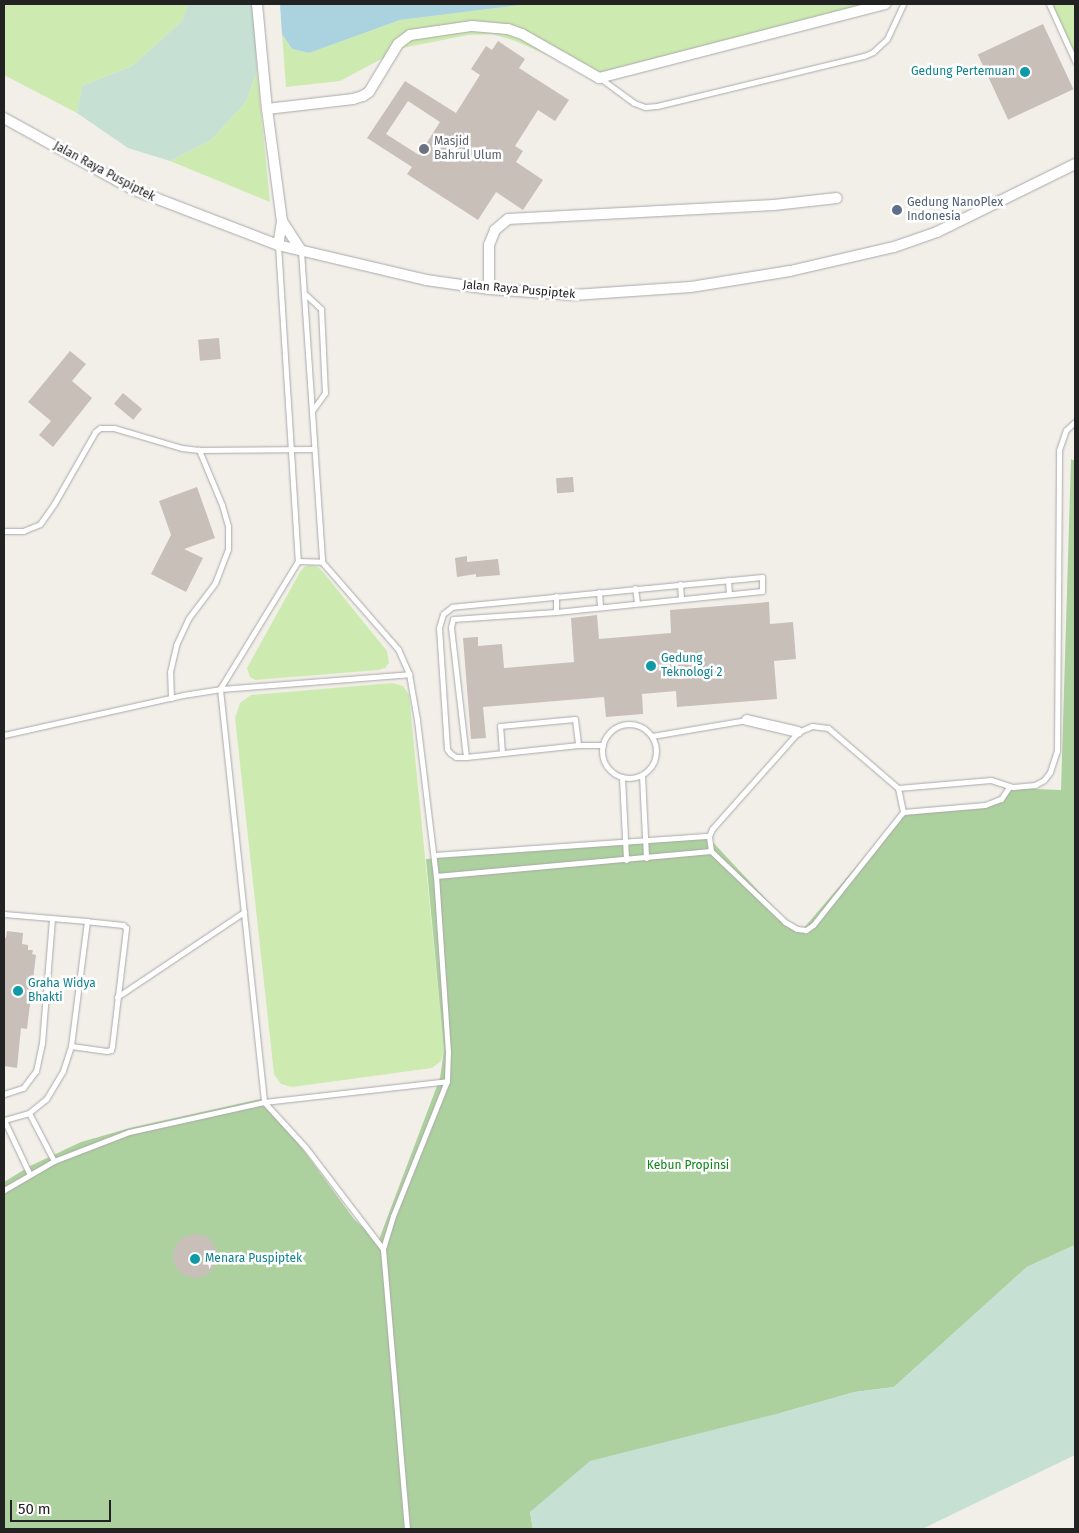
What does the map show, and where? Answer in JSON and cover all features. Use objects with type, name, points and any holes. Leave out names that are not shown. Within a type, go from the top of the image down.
[{"type":"street","points":[[257,4],[267,109],[282,221],[278,245]]},
{"type":"street","points":[[267,109],[353,99],[363,96],[368,92],[403,39],[410,35],[472,26],[488,26],[522,34],[599,78],[886,4]]},
{"type":"street","name":"Jalan Raya Puspiptek","points":[[4,118],[132,189],[278,245],[386,272],[489,289],[574,295],[691,287],[790,271],[894,247],[921,238],[1075,164]]},
{"type":"street","points":[[489,289],[489,245],[495,230],[508,219],[774,205],[837,198]]},
{"type":"street","points":[[282,221],[301,250]]},
{"type":"street","points":[[747,720],[798,732]]},
{"type":"lane","points":[[599,78],[634,103],[645,107],[656,106],[864,56],[880,47],[887,39],[903,4]]},
{"type":"lane","points":[[1050,4],[1075,61]]},
{"type":"lane","points":[[278,245],[298,560],[220,689],[264,1102],[306,1148],[383,1249]]},
{"type":"lane","points":[[301,250],[322,562],[398,649],[409,674],[417,720],[436,876],[448,1051],[447,1081],[392,1216],[383,1249],[407,1529]]},
{"type":"lane","points":[[304,293],[321,308],[325,393],[312,412]]},
{"type":"lane","points":[[898,788],[991,780],[1009,787],[1035,785],[1044,780],[1050,772],[1057,751],[1058,450],[1066,430],[1075,422]]},
{"type":"lane","points":[[4,531],[23,531],[40,524],[54,504],[94,432],[100,428],[114,428],[182,448],[199,450],[313,449]]},
{"type":"lane","points":[[171,698],[170,672],[176,645],[188,620],[215,583],[228,549],[228,526],[222,506],[199,450]]},
{"type":"lane","points":[[298,560],[322,562]]},
{"type":"lane","points":[[466,758],[451,627],[452,621],[457,617],[556,612],[763,590],[761,576],[452,607],[443,614],[439,628],[447,749],[456,757],[466,758],[578,745],[603,745]]},
{"type":"lane","points":[[728,580],[729,594]]},
{"type":"lane","points":[[680,584],[681,598]]},
{"type":"lane","points":[[635,588],[637,602]]},
{"type":"lane","points":[[599,592],[600,607]]},
{"type":"lane","points":[[556,596],[556,612]]},
{"type":"lane","points":[[439,628],[451,627]]},
{"type":"lane","points":[[4,736],[171,698],[220,689],[409,674]]},
{"type":"lane","points":[[502,753],[500,726],[574,719],[578,745]]},
{"type":"lane","points":[[652,736],[747,720]]},
{"type":"lane","points":[[623,724],[638,725],[652,736],[656,748],[656,756],[648,770],[642,775],[632,778],[622,777],[614,774],[604,761],[603,745],[610,731],[623,724]]},
{"type":"lane","points":[[903,812],[898,788],[828,728],[812,726],[798,732],[712,829],[708,836],[711,851],[785,922],[804,930],[813,925],[903,812],[985,805],[1001,799],[1009,787]]},
{"type":"lane","points":[[642,775],[646,858]]},
{"type":"lane","points":[[622,777],[626,860]]},
{"type":"lane","points":[[434,854],[645,842],[708,836]]},
{"type":"lane","points":[[436,876],[711,851]]},
{"type":"lane","points":[[117,996],[244,912]]},
{"type":"lane","points":[[4,914],[124,925],[126,928],[111,1050],[71,1046]]},
{"type":"lane","points":[[4,1094],[23,1088],[30,1081],[38,1064],[42,1042],[52,918]]},
{"type":"lane","points":[[29,1173],[4,1120],[29,1113],[46,1098],[63,1071],[71,1046],[87,921]]},
{"type":"lane","points":[[4,1190],[29,1173],[54,1161],[129,1132],[264,1102],[447,1081]]},
{"type":"lane","points":[[29,1113],[54,1161]]},
{"type":"green space","points":[[4,4],[188,4],[182,21],[132,66],[82,86],[77,113],[4,75]]},
{"type":"green space","points":[[188,4],[254,4],[257,71],[246,102],[211,140],[170,161],[128,148],[77,113],[82,86],[132,66],[182,21]]},
{"type":"green space","points":[[528,4],[894,4],[604,79],[515,41],[492,34],[468,35],[402,48],[340,81],[286,87],[282,34],[292,49],[309,53],[400,20]]},
{"type":"green space","points":[[1051,4],[1075,4],[1075,59]]},
{"type":"green space","points":[[257,71],[270,202],[170,161],[211,140],[246,102]]},
{"type":"green space","name":"Kebun Propinsi","points":[[1071,459],[1075,461],[1075,1245],[1027,1267],[894,1387],[855,1392],[784,1412],[530,1512],[533,1529],[4,1529],[4,1182],[30,1166],[81,1142],[130,1128],[265,1098],[354,1219],[378,1242],[440,1078],[444,1050],[426,859],[708,837],[791,926],[803,929],[903,812],[985,805],[1001,799],[1007,789],[1013,788],[1061,790]]},
{"type":"green space","points":[[310,565],[318,567],[323,572],[387,651],[389,663],[385,668],[379,670],[255,680],[250,677],[247,668],[300,572],[304,567]]},
{"type":"green space","points":[[392,683],[403,686],[409,695],[444,1050],[441,1061],[432,1068],[292,1087],[281,1084],[274,1074],[235,718],[240,703],[251,695]]},
{"type":"green space","points":[[1075,1245],[1075,1455],[922,1529],[533,1529],[530,1512],[590,1461],[855,1392],[894,1387],[1027,1267]]},
{"type":"water","points":[[280,4],[528,4],[400,20],[309,53],[292,49],[282,34]]},
{"type":"building","name":"Gedung Pertemuan","points":[[1043,24],[1073,89],[1008,120],[978,54]]},
{"type":"building","points":[[498,41],[525,59],[519,68],[569,100],[555,121],[538,110],[515,146],[523,151],[516,162],[543,180],[523,210],[496,192],[478,220],[407,174],[412,167],[367,138],[405,81],[456,113],[480,75],[471,69],[486,46],[492,50]],"holes":[[[408,101],[440,122],[419,155],[386,134]]]},
{"type":"building","points":[[219,338],[221,359],[200,361],[198,340]]},
{"type":"building","points":[[70,351],[86,364],[72,381],[92,398],[53,447],[39,435],[51,421],[28,402]]},
{"type":"building","points":[[123,393],[142,409],[133,420],[114,404]]},
{"type":"building","points":[[573,477],[574,492],[557,493],[556,478]]},
{"type":"building","points":[[197,487],[215,538],[184,549],[203,558],[186,592],[151,574],[171,535],[159,501]]},
{"type":"building","points":[[467,556],[467,562],[498,559],[500,575],[476,577],[476,574],[457,577],[455,558]]},
{"type":"building","name":"Gedung Teknologi 2","points":[[769,602],[770,624],[793,622],[796,659],[774,661],[777,699],[677,707],[676,691],[642,694],[643,714],[606,717],[604,697],[483,707],[486,738],[471,739],[463,638],[478,637],[478,646],[502,644],[504,668],[574,662],[571,618],[597,615],[599,639],[671,633],[670,610]]},
{"type":"building","name":"Graha Widya Bhakti","points":[[7,931],[23,933],[22,944],[28,945],[28,950],[33,950],[32,954],[36,955],[27,1029],[21,1028],[17,1068],[4,1066],[4,938],[6,938]]},
{"type":"building","name":"Menara Puspiptek","points":[[199,1234],[211,1240],[216,1247],[216,1265],[211,1272],[204,1277],[191,1278],[183,1275],[176,1268],[173,1252],[176,1244],[183,1237]]},
{"type":"place","name":"Gedung Pertemuan","points":[[1025,72]]},
{"type":"place","name":"Masjid Bahrul Ulum","points":[[424,149]]},
{"type":"place","name":"Gedung NanoPlex Indonesia","points":[[897,210]]},
{"type":"place","name":"Gedung Teknologi 2","points":[[651,666]]},
{"type":"place","name":"Graha Widya Bhakti","points":[[18,991]]},
{"type":"place","name":"Menara Puspiptek","points":[[195,1259]]}]
